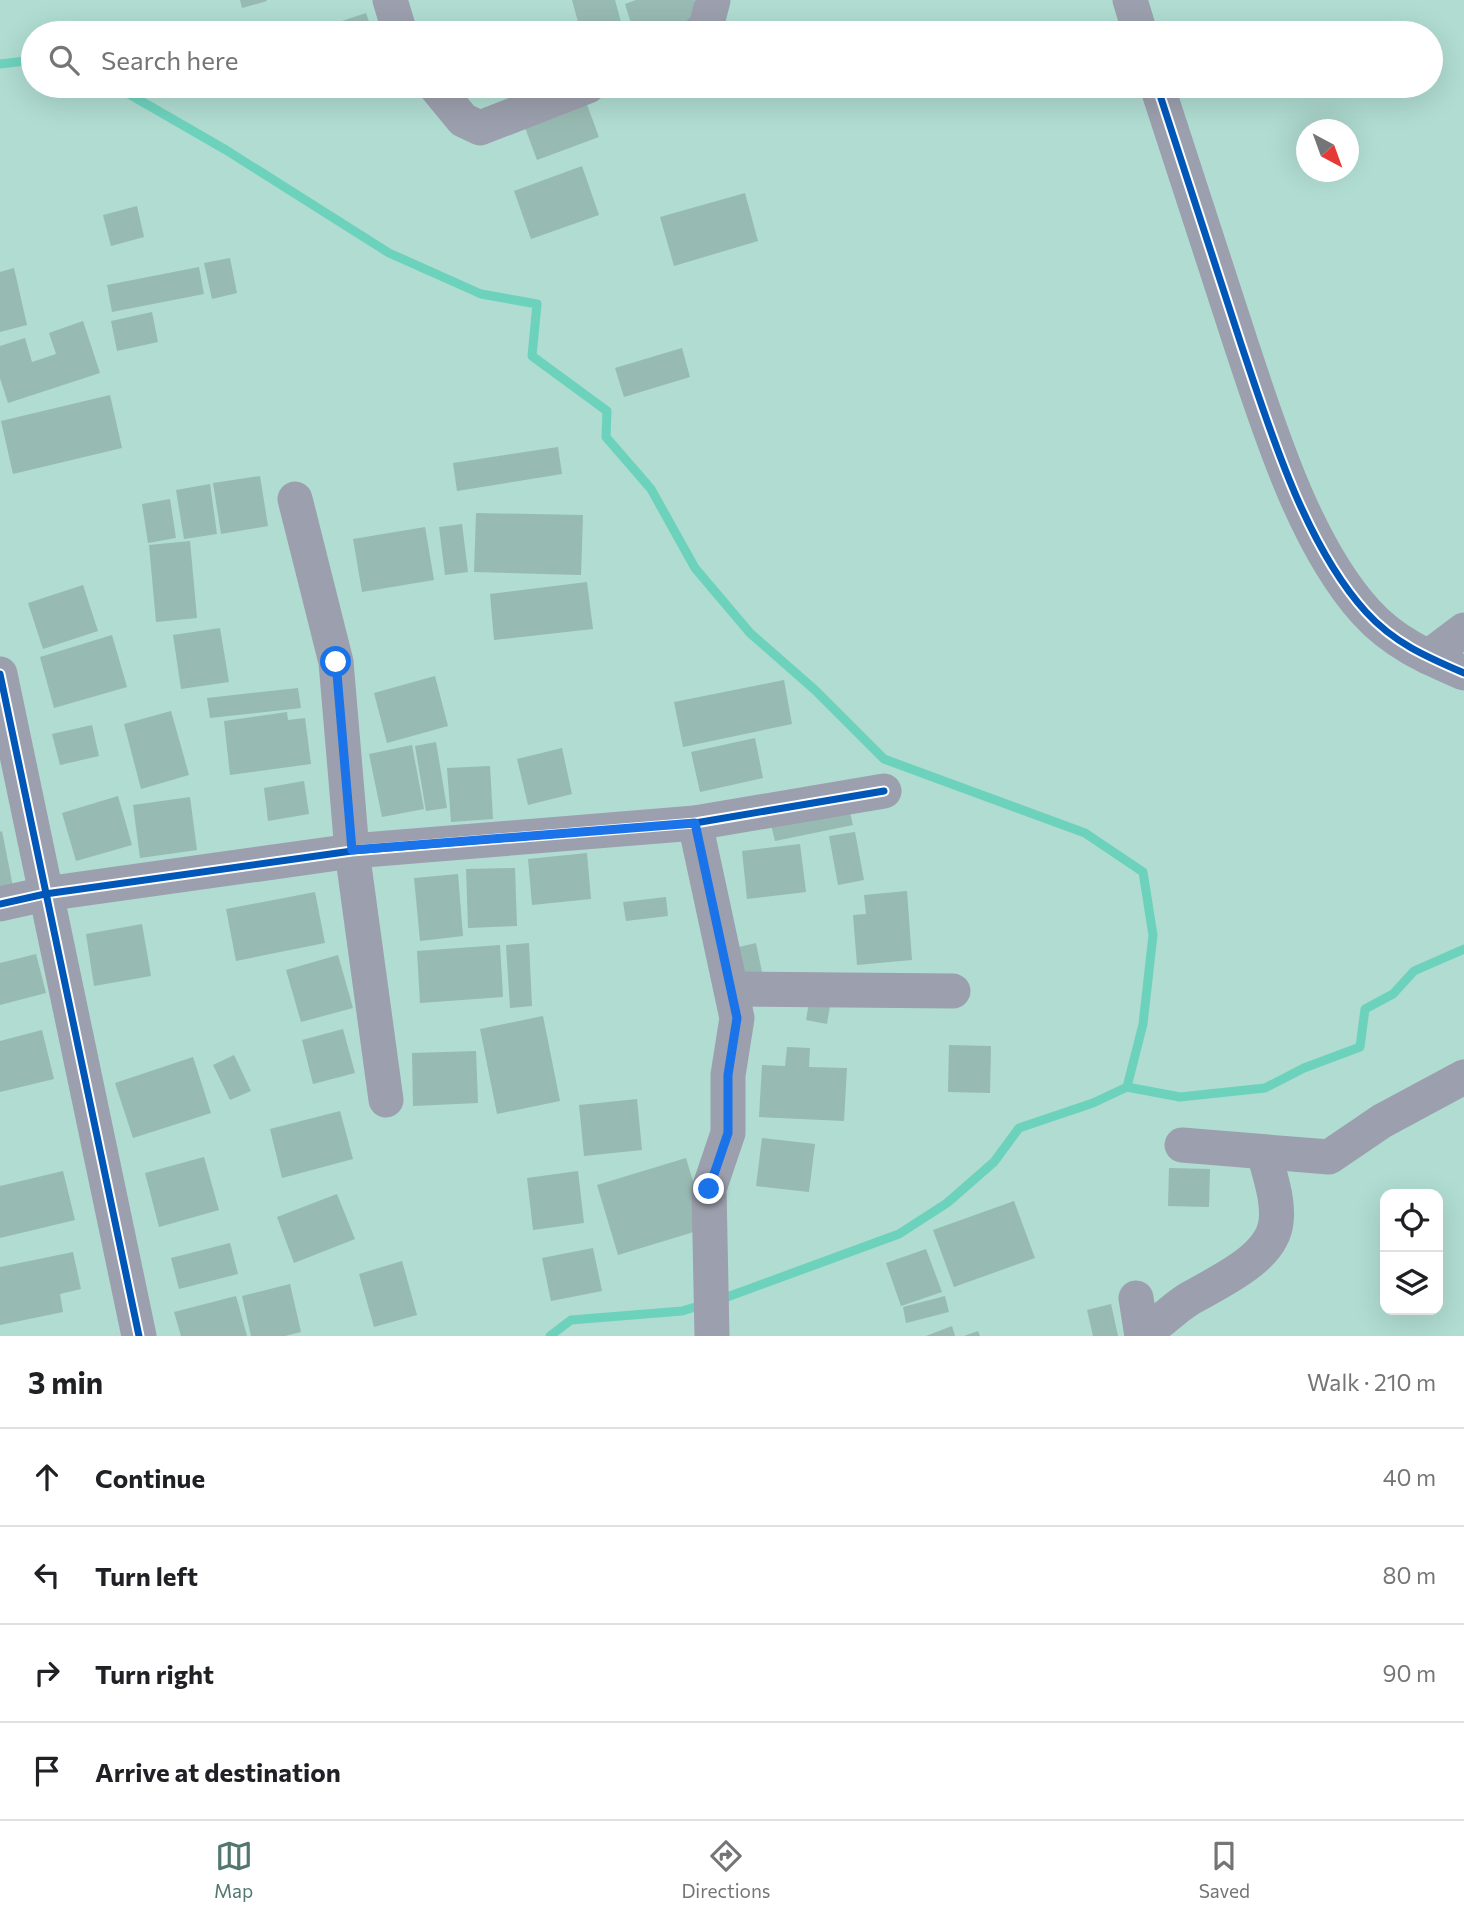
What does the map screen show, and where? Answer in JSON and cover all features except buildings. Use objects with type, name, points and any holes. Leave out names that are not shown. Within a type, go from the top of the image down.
[{"type":"street","points":[[390,0],[396,21]]},
{"type":"street","points":[[708,21],[713,0]]},
{"type":"street","points":[[1130,0],[1136,21]]},
{"type":"street","points":[[445,98],[463,120],[480,128],[556,98]]},
{"type":"street","points":[[1161,98],[1276,448],[1306,515],[1337,573],[1366,612],[1404,647],[1464,673]]},
{"type":"street","points":[[295,499],[336,662],[352,850],[386,1100]]},
{"type":"street","points":[[1428,657],[1464,630]]},
{"type":"street","points":[[0,674],[139,1336]]},
{"type":"street","points":[[0,904],[45,894],[352,850],[695,823],[884,791]]},
{"type":"street","points":[[695,823],[737,1018],[728,1075],[728,1133],[709,1189],[712,1336]]},
{"type":"street","points":[[732,989],[953,991]]},
{"type":"street","points":[[1182,1145],[1329,1157],[1382,1121],[1464,1077]]},
{"type":"street","points":[[1136,1298],[1142,1335],[1160,1325],[1176,1307],[1261,1253],[1276,1223],[1274,1191],[1264,1152]]},
{"type":"waterway","points":[[0,64],[21,61]]},
{"type":"waterway","points":[[136,98],[226,150],[389,253],[481,294],[537,304],[532,356],[607,411],[606,437],[651,489],[695,568],[750,633],[815,690],[884,759],[1085,833],[1143,872],[1153,935],[1143,1024],[1127,1087]]},
{"type":"waterway","points":[[719,1300],[899,1234],[947,1203],[994,1162],[1019,1128],[1093,1103],[1127,1087],[1180,1097],[1265,1088],[1304,1068],[1360,1047],[1365,1009],[1393,994],[1414,971],[1464,949]]},
{"type":"waterway","points":[[550,1336],[571,1320],[682,1311],[702,1305]]},
{"type":"cycle path","points":[[1161,98],[1264,412],[1307,520],[1344,585],[1377,623],[1412,648],[1464,673]]},
{"type":"cycle path","points":[[0,674],[139,1336]]},
{"type":"cycle path","points":[[0,904],[45,894],[352,851],[695,823],[884,791]]},
{"type":"route","points":[[336,662],[352,850],[695,823],[737,1018],[728,1075],[728,1133],[709,1189]]}]
